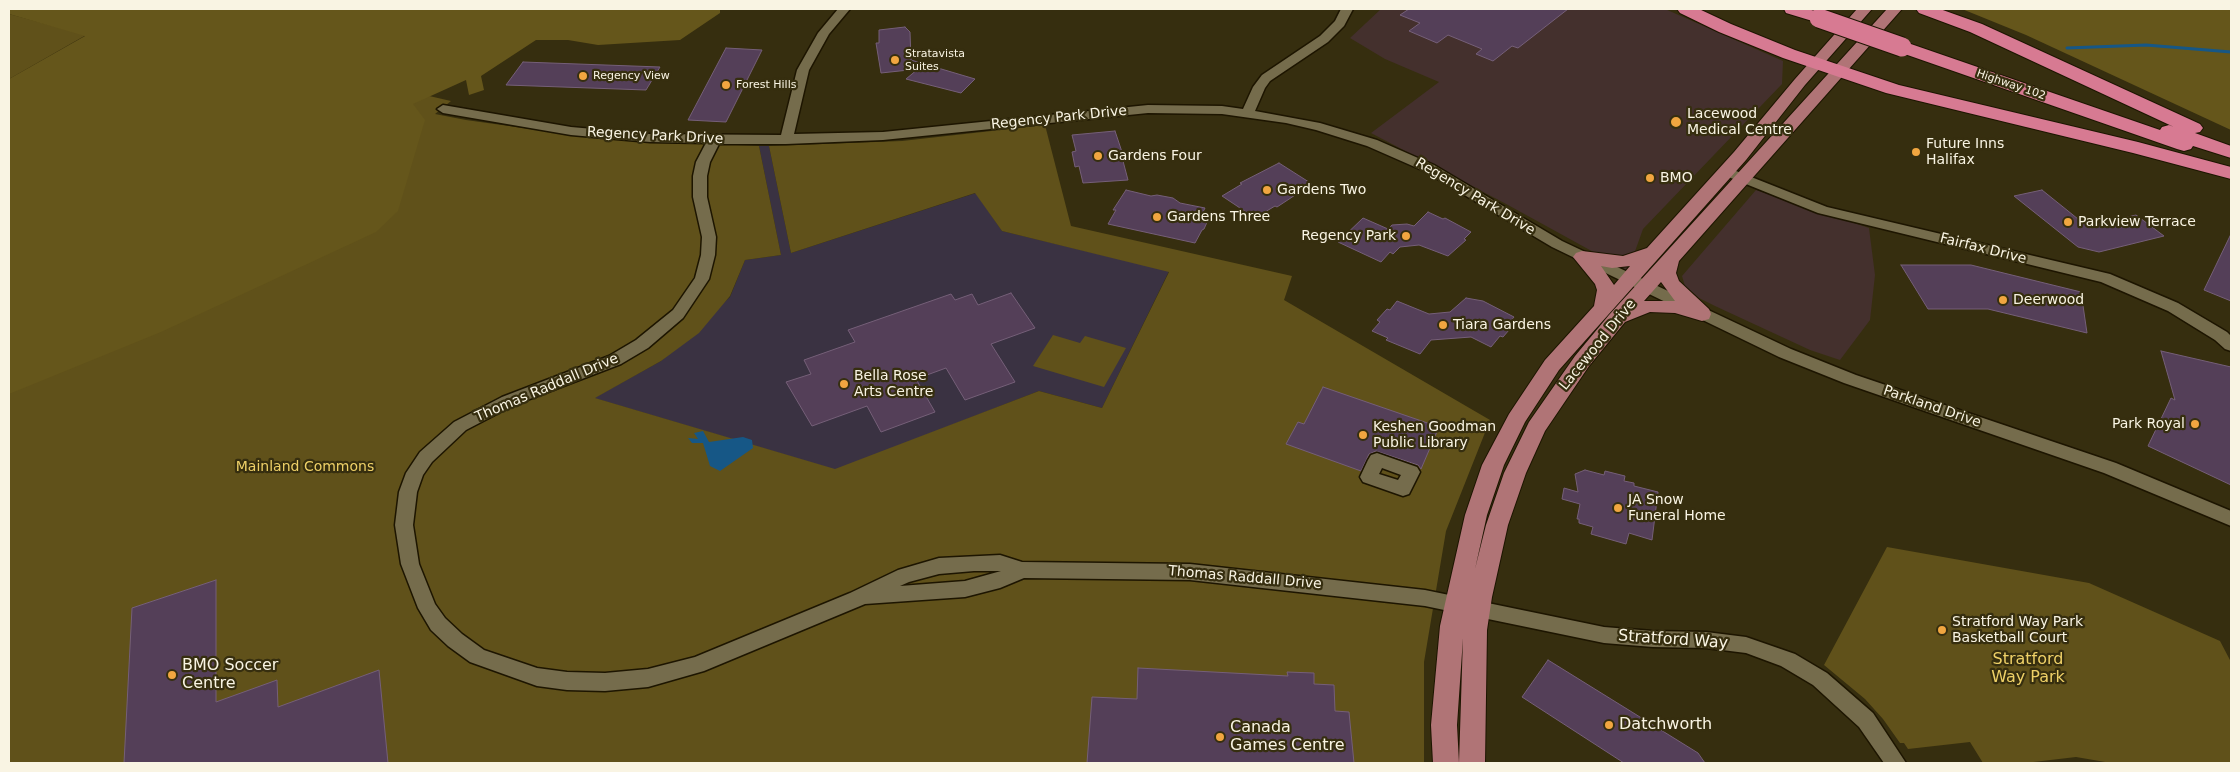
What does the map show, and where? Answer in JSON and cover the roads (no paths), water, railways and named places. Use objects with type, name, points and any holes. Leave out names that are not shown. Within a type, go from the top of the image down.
[{"type":"highway","points":[[1686,9],[1757,42],[1892,89],[2138,148],[2231,173]]},
{"type":"highway","name":"Highway 102","points":[[1792,9],[1819,13],[2231,161]]},
{"type":"highway","points":[[1924,9],[1957,21],[2165,117],[2231,144]]},
{"type":"highway","points":[[1938,9],[1957,21]]},
{"type":"highway","name":"Highway 102","points":[[1904,44],[2231,152]]},
{"type":"main road","name":"Lacewood Drive","points":[[1734,175],[1816,64],[1865,9]]},
{"type":"main road","name":"Lacewood Drive","points":[[1446,763],[1444,724],[1452,626],[1467,607],[1515,473],[1536,428],[1610,313],[1734,175],[1839,72],[1895,9]]},
{"type":"main road","points":[[1582,257],[1624,262],[1662,256],[1670,283],[1680,296],[1702,314]]},
{"type":"main road","points":[[1582,257],[1596,271],[1604,284],[1610,313],[1650,306],[1675,307],[1702,314]]},
{"type":"main road","name":"Lacewood Drive","points":[[1467,607],[1475,630],[1472,763]]},
{"type":"street","points":[[786,140],[803,70],[824,33],[844,9]]},
{"type":"street","points":[[1248,113],[1259,87],[1266,78],[1324,39],[1340,23],[1347,9]]},
{"type":"street","name":"Regency Park Drive","points":[[443,109],[571,131],[650,138],[719,140],[786,140],[902,135],[1139,109],[1192,108],[1248,113],[1320,127],[1401,155],[1429,168],[1512,219],[1582,257],[1637,283]]},
{"type":"street","name":"Thomas Raddall Drive","points":[[719,140],[701,186],[701,203],[709,237],[708,255],[702,279],[688,302],[661,330],[615,360],[483,413],[460,426],[441,442],[419,467],[408,492],[404,526],[410,564],[427,608],[438,624],[455,640],[477,656],[500,666],[537,677],[567,681],[605,682],[648,678],[697,665],[857,599],[905,575],[939,566],[974,563],[1000,563],[1022,570],[1126,570],[1220,574],[1375,590],[1467,607]]},
{"type":"street","name":"Fairfax Drive","points":[[1734,175],[1823,210],[2105,278],[2173,307],[2221,336],[2231,345]]},
{"type":"street","name":"Parkland Drive","points":[[1637,283],[1785,353],[1850,379],[2110,468],[2231,519]]},
{"type":"street","name":"Thomas Raddall Drive","points":[[857,599],[883,595],[965,589],[1000,580],[1022,570]]},
{"type":"street","name":"Stratford Way","points":[[1467,607],[1604,635],[1653,639],[1706,640],[1746,645],[1788,660],[1820,678],[1850,704],[1876,731],[1896,763]]},
{"type":"water","points":[[703,431],[709,442],[743,437],[752,440],[753,448],[720,471],[710,466],[703,443],[692,443],[688,438],[698,439],[694,433]]},
{"type":"waterway","points":[[2067,48],[2146,45],[2231,52]]},
{"type":"place","name":"Stratavista Suites","points":[[895,60]]},
{"type":"place","name":"Regency View","points":[[583,76]]},
{"type":"place","name":"Forest Hills","points":[[726,85]]},
{"type":"place","name":"Lacewood Medical Centre","points":[[1676,122]]},
{"type":"place","name":"Future Inns Halifax","points":[[1916,152]]},
{"type":"place","name":"Gardens Four","points":[[1098,156]]},
{"type":"place","name":"BMO","points":[[1650,178]]},
{"type":"place","name":"Gardens Two","points":[[1267,190]]},
{"type":"place","name":"Gardens Three","points":[[1157,217]]},
{"type":"place","name":"Parkview Terrace","points":[[2068,222]]},
{"type":"place","name":"Regency Park","points":[[1406,236]]},
{"type":"place","name":"Deerwood","points":[[2003,300]]},
{"type":"place","name":"Tiara Gardens","points":[[1443,325]]},
{"type":"place","name":"Bella Rose Arts Centre","points":[[844,384]]},
{"type":"place","name":"Park Royal","points":[[2195,424]]},
{"type":"place","name":"Keshen Goodman Public Library","points":[[1363,435]]},
{"type":"place","name":"JA Snow Funeral Home","points":[[1618,508]]},
{"type":"place","name":"Stratford Way Park Basketball Court","points":[[1942,630]]},
{"type":"place","name":"BMO Soccer Centre","points":[[172,675]]},
{"type":"place","name":"Datchworth","points":[[1609,725]]},
{"type":"place","name":"Canada Games Centre","points":[[1220,737]]},
{"type":"park label","name":"Mainland Commons","points":[[305,467]]},
{"type":"park label","name":"Stratford Way Park","points":[[2028,669]]}]
